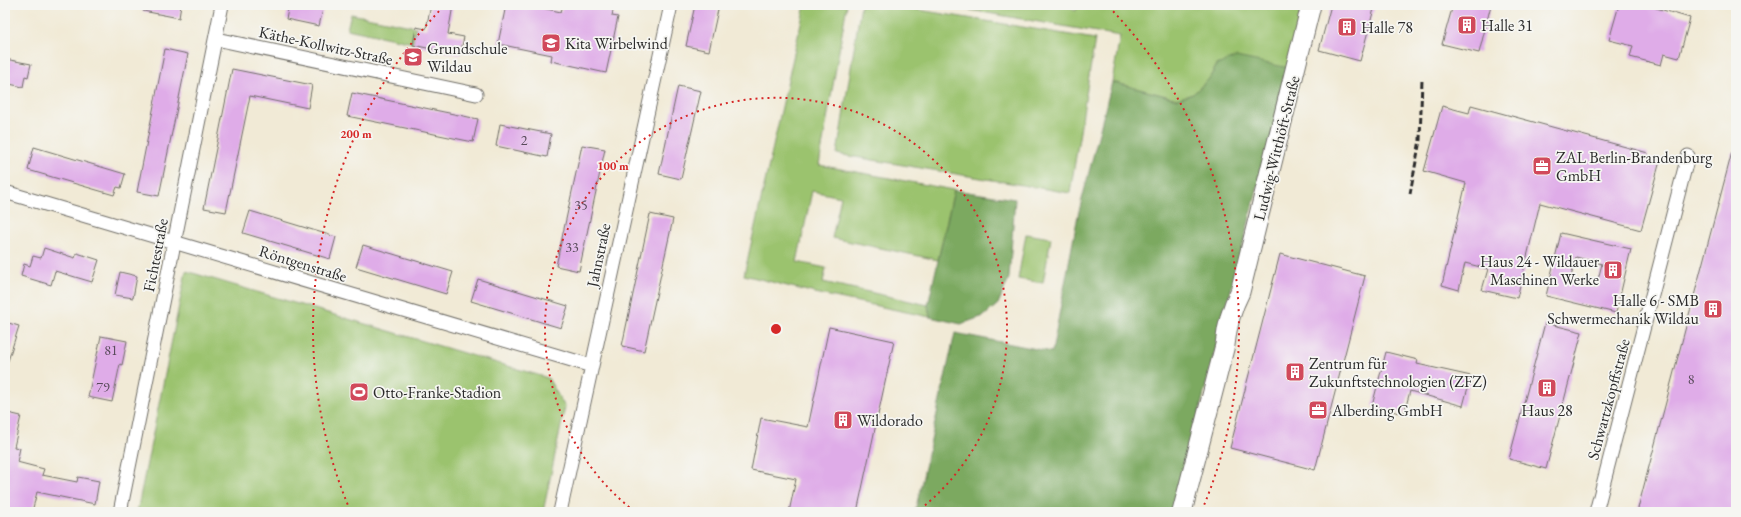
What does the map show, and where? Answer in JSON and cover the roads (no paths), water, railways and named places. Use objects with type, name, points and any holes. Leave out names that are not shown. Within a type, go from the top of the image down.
[{"type":"street","name":"Fichtestraße","points":[[120,512],[222,5]]},
{"type":"street","name":"Jahnstraße","points":[[560,512],[670,5]]},
{"type":"street","name":"Ludwig-Witthöft-Straße","points":[[1182,512],[1225,345],[1227,326],[1232,307],[1240,292],[1311,5]]},
{"type":"street","name":"Käthe-Kollwitz-Straße","points":[[216,39],[476,94]]},
{"type":"street","name":"Schwartzkopffstraße","points":[[1596,512],[1688,156]]},
{"type":"street","name":"Röntgenstraße","points":[[5,192],[592,366]]},
{"type":"railway","points":[[1410,194],[1420,140],[1422,79]]},
{"type":"place","name":"Halle 31","points":[[1467,25]]},
{"type":"place","name":"Halle 78","points":[[1347,27]]},
{"type":"place","name":"Kita Wirbelwind","points":[[551,43]]},
{"type":"place","name":"Grundschule Wildau","points":[[413,57]]},
{"type":"place","name":"ZAL Berlin-Brandenburg GmbH","points":[[1542,166]]},
{"type":"place","name":"Haus 24 - Wildauer Maschinen Werke","points":[[1613,270]]},
{"type":"place","name":"Halle 6 - SMB Schwermechanik Wildau","points":[[1713,309]]},
{"type":"place","name":"Zentrum für Zukunftstechnologien (ZFZ)","points":[[1295,372]]},
{"type":"place","name":"Haus 28","points":[[1547,388]]},
{"type":"place","name":"Otto-Franke-Stadion","points":[[359,392]]},
{"type":"place","name":"Alberding GmbH","points":[[1318,410]]},
{"type":"place","name":"Wildorado","points":[[843,420]]}]
